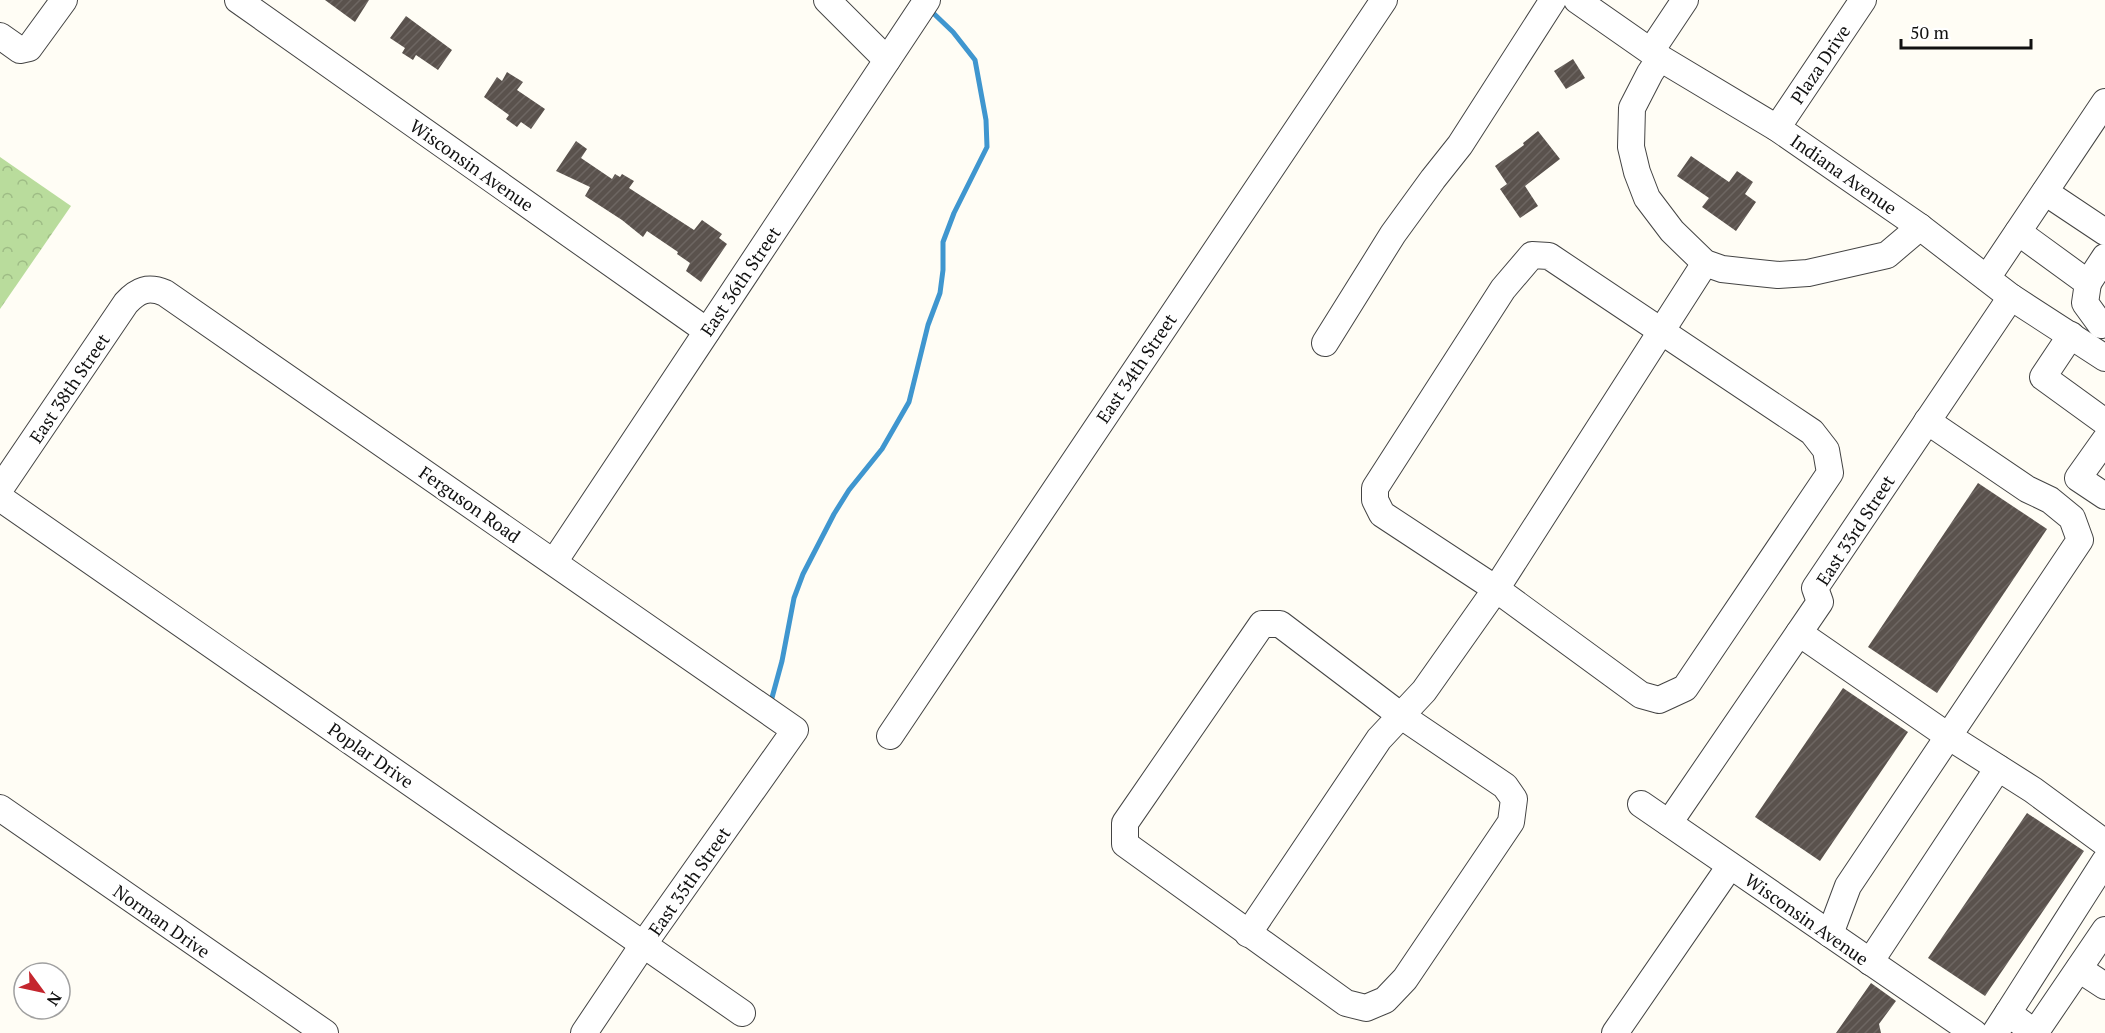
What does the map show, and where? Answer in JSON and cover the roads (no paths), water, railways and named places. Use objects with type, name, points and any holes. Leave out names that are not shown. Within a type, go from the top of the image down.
[{"type":"street","points":[[0,36],[20,50],[29,48],[64,0]]},
{"type":"street","name":"Wisconsin Avenue","points":[[237,0],[707,331]]},
{"type":"street","points":[[827,0],[887,60]]},
{"type":"street","name":"East 36th Street","points":[[554,562],[927,0]]},
{"type":"street","name":"East 34th Street","points":[[890,736],[1383,0]]},
{"type":"street","points":[[1325,343],[1393,234],[1460,146],[1553,0]]},
{"type":"street","name":"Indiana Avenue","points":[[1577,0],[1655,54],[1777,128],[1920,227],[2011,297],[2090,332],[2105,358]]},
{"type":"street","points":[[1685,0],[1655,54],[1650,73],[1632,108],[1631,147],[1647,198],[1672,231],[1705,263],[1722,269],[1778,275],[1818,271],[1887,255],[1920,227]]},
{"type":"street","name":"Plaza Drive","points":[[1777,128],[1863,0]]},
{"type":"street","points":[[1987,278],[2105,102]]},
{"type":"street","points":[[2045,192],[2105,232]]},
{"type":"street","points":[[2018,232],[2088,283]]},
{"type":"street","points":[[1532,255],[1550,256],[1812,432],[1826,450],[1830,473],[1685,688],[1659,700],[1641,695],[1496,589],[1382,514],[1375,500],[1375,488],[1503,289],[1532,255]]},
{"type":"street","points":[[2105,257],[2088,283],[2085,303],[2090,332],[2043,377],[2105,422]]},
{"type":"street","points":[[1248,934],[1378,740],[1424,691],[1496,589],[1705,263]]},
{"type":"street","name":"Ferguson Road","points":[[141,290],[152,288],[165,292],[795,730]]},
{"type":"street","name":"East 38th Street","points":[[0,489],[126,303],[141,290]]},
{"type":"street","name":"East 33rd Street","points":[[1669,823],[1820,603],[1815,588],[2011,297]]},
{"type":"street","points":[[1830,934],[1848,886],[2080,540],[2072,518],[2050,500],[2027,489],[1927,421]]},
{"type":"street","points":[[2105,440],[2078,478],[2105,496]]},
{"type":"street","name":"Poplar Drive","points":[[0,498],[742,1013]]},
{"type":"street","points":[[1262,624],[1280,624],[1400,715],[1505,786],[1514,799],[1511,822],[1405,979],[1385,1000],[1366,1008],[1346,1003],[1248,934],[1125,844],[1125,823],[1262,624]]},
{"type":"street","points":[[1799,633],[1948,736],[2033,790],[2105,843]]},
{"type":"street","name":"East 35th Street","points":[[584,1033],[643,945],[795,730]]},
{"type":"street","points":[[1870,962],[1998,768]]},
{"type":"street","name":"Wisconsin Avenue","points":[[1641,804],[1974,1033]]},
{"type":"street","name":"Norman Drive","points":[[0,808],[325,1033]]},
{"type":"street","points":[[2105,861],[2002,1023],[2035,1033],[2105,930]]},
{"type":"street","points":[[1615,1033],[1730,866]]},
{"type":"street","points":[[2079,969],[2105,986]]},
{"type":"waterway","points":[[770,705],[782,661],[794,598],[803,574],[834,514],[849,490],[882,449],[909,402],[928,325],[940,293],[943,242],[954,213],[987,147],[986,120],[975,60],[953,32],[929,9]]}]
